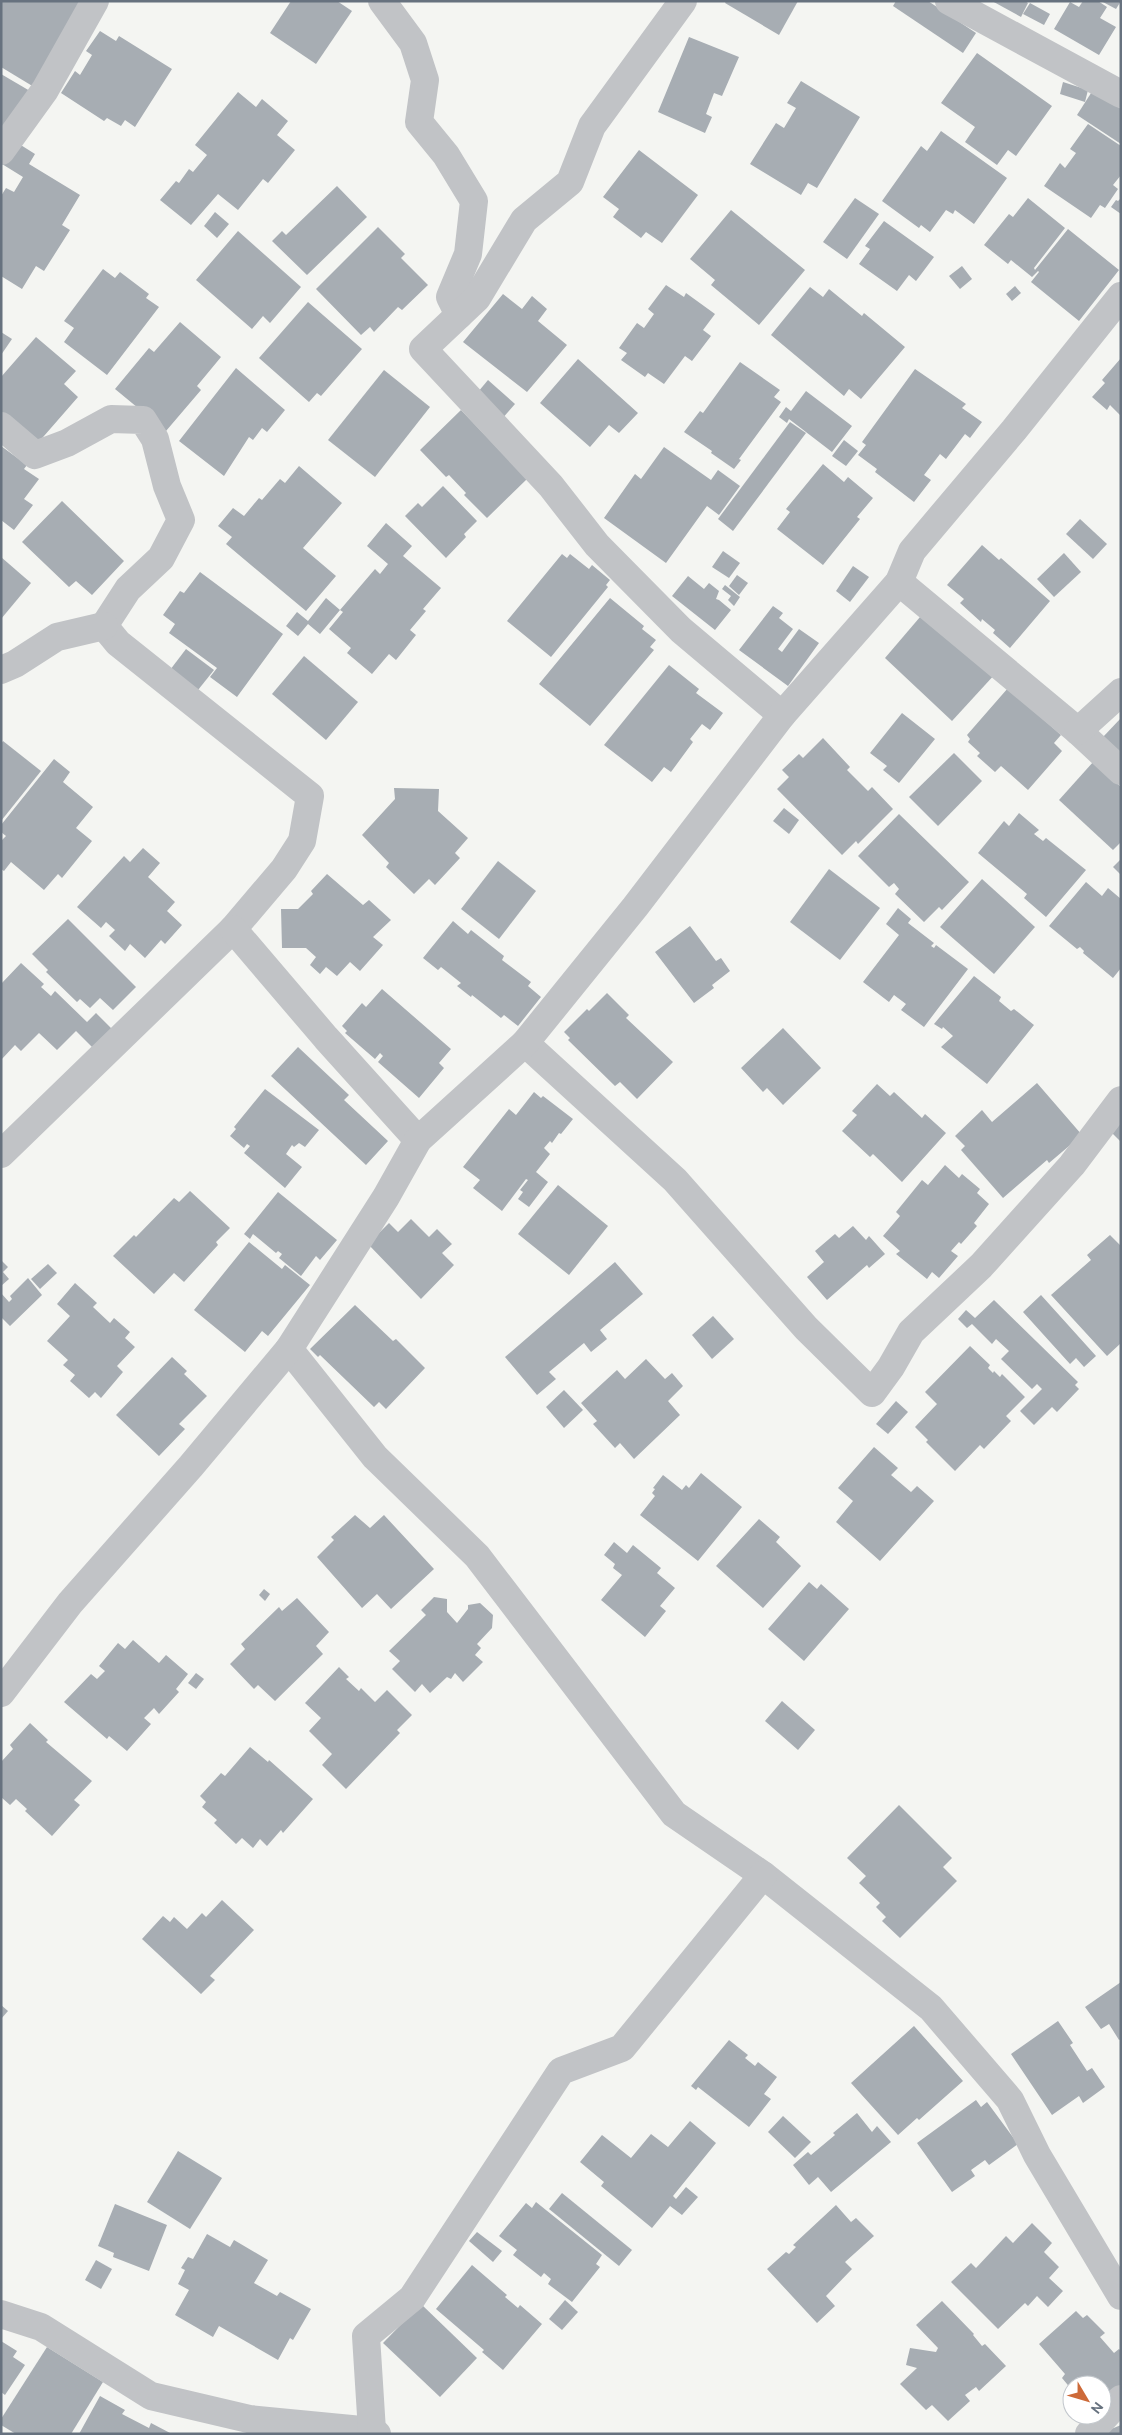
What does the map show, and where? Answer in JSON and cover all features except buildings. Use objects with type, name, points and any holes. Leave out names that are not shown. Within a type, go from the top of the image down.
[{"type":"street","points":[[1,151],[45,90],[95,1]]},
{"type":"street","points":[[382,1],[413,43],[425,80],[419,122],[446,155],[474,200],[468,254],[450,297],[459,315]]},
{"type":"street","points":[[683,1],[592,126],[570,182],[524,220],[477,298],[423,349],[551,486],[597,545],[681,630],[782,715]]},
{"type":"street","points":[[949,1],[1121,94]]},
{"type":"street","points":[[1,1693],[70,1603],[191,1466],[289,1350],[386,1197],[418,1140],[526,1042],[635,907],[782,715],[899,582],[912,551],[1014,430],[1121,296]]},
{"type":"street","points":[[1,426],[36,455],[67,443],[111,419],[143,420],[155,439],[167,486],[181,520],[161,558],[128,589],[104,626],[57,637],[16,664],[1,670]]},
{"type":"street","points":[[899,582],[1078,731],[1121,771]]},
{"type":"street","points":[[1,1154],[233,929],[284,869],[302,841],[310,796],[118,643],[104,626]]},
{"type":"street","points":[[1078,731],[1121,692]]},
{"type":"street","points":[[233,929],[326,1038],[418,1140]]},
{"type":"street","points":[[526,1042],[675,1180],[806,1328],[872,1393],[891,1367],[911,1332],[981,1266],[1072,1165],[1121,1100]]},
{"type":"street","points":[[289,1350],[375,1457],[477,1556],[674,1814],[763,1875],[931,2008],[1010,2100],[1037,2155],[1121,2296]]},
{"type":"street","points":[[1,2314],[41,2327],[151,2396],[249,2419],[374,2433],[366,2336],[412,2298],[561,2071],[622,2048],[763,1875]]},
{"type":"street","points":[[1089,2434],[1121,2399]]}]
